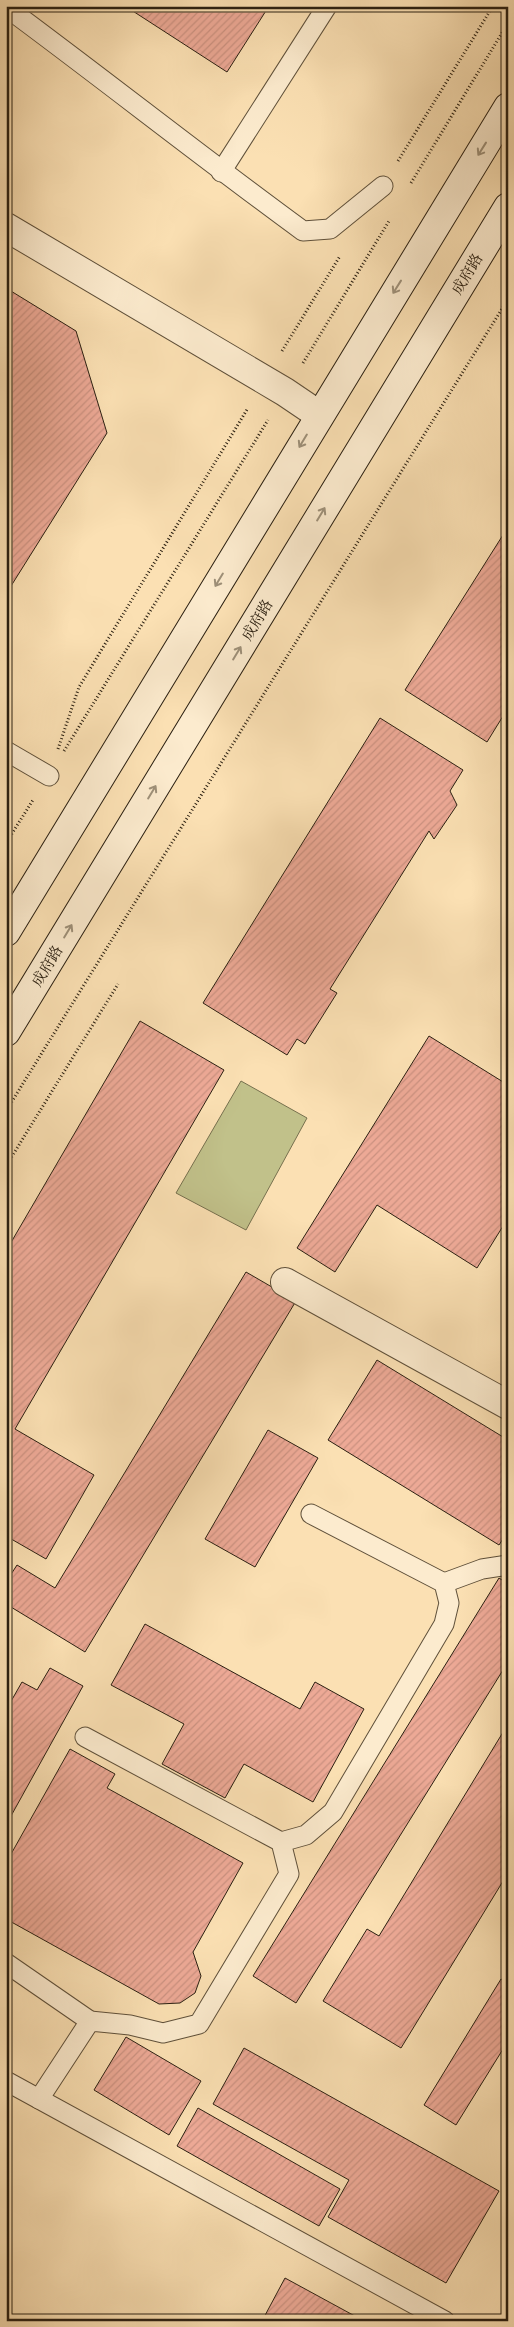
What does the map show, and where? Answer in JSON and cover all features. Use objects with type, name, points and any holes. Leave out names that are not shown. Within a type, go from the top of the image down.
[{"type":"main road","points":[[6,932],[508,107]]},
{"type":"main road","name":"成府路","points":[[6,1032],[508,208]]},
{"type":"main road","points":[[6,227],[285,392],[319,415]]},
{"type":"main road","points":[[285,1282],[508,1405]]},
{"type":"lane","points":[[221,172],[327,6]]},
{"type":"lane","points":[[6,8],[102,78],[221,172],[302,231],[330,229],[383,186]]},
{"type":"lane","points":[[6,751],[49,776]]},
{"type":"lane","points":[[311,1514],[444,1583],[482,1569],[508,1565]]},
{"type":"lane","points":[[85,1737],[281,1842],[306,1836],[333,1812],[444,1624],[449,1603],[444,1583]]},
{"type":"lane","points":[[6,1963],[90,2021],[130,2025],[163,2033],[199,2024],[289,1874],[281,1842]]},
{"type":"lane","points":[[39,2099],[90,2021]]},
{"type":"lane","points":[[6,2081],[445,2321]]},
{"type":"path","points":[[406,191],[508,23]]},
{"type":"path","points":[[6,843],[285,392],[391,216]]},
{"type":"path","points":[[6,1111],[508,299]]},
{"type":"path","points":[[6,1166],[118,984]]},
{"type":"green space","points":[[241,1081],[307,1118],[246,1230],[176,1193]]},
{"type":"building","points":[[125,6],[269,6],[227,72]]},
{"type":"building","points":[[6,288],[76,331],[107,433],[6,594]]},
{"type":"building","points":[[508,527],[508,708],[487,742],[405,690]]},
{"type":"building","points":[[380,718],[463,770],[450,791],[457,805],[434,839],[429,831],[330,989],[337,993],[305,1044],[297,1039],[287,1055],[203,1003]]},
{"type":"building","points":[[140,1021],[224,1070],[15,1429],[94,1475],[46,1559],[6,1536],[6,1251]]},
{"type":"building","points":[[429,1036],[508,1085],[508,1218],[477,1268],[377,1205],[335,1272],[297,1248]]},
{"type":"building","points":[[246,1272],[296,1301],[85,1652],[6,1604],[6,1582],[17,1565],[55,1588]]},
{"type":"building","points":[[377,1360],[508,1440],[508,1531],[499,1545],[328,1440]]},
{"type":"building","points":[[268,1430],[318,1458],[255,1567],[205,1539]]},
{"type":"building","points":[[499,1578],[508,1584],[508,1662],[296,2003],[253,1976]]},
{"type":"building","points":[[145,1624],[300,1709],[315,1682],[364,1709],[313,1802],[244,1764],[225,1798],[162,1764],[184,1724],[111,1685]]},
{"type":"building","points":[[50,1668],[83,1686],[6,1825],[6,1710],[22,1682],[37,1690]]},
{"type":"building","points":[[508,1724],[508,1873],[401,2048],[323,2001],[367,1929],[379,1936]]},
{"type":"building","points":[[70,1749],[115,1774],[107,1788],[243,1863],[193,1952],[201,1976],[195,1993],[180,2003],[159,2004],[6,1919],[6,1863]]},
{"type":"building","points":[[501,1979],[508,1983],[508,2041],[456,2125],[424,2105]]},
{"type":"building","points":[[126,2037],[201,2081],[169,2135],[94,2090]]},
{"type":"building","points":[[244,2048],[499,2191],[446,2283],[328,2217],[349,2180],[213,2104]]},
{"type":"building","points":[[198,2108],[340,2189],[319,2226],[177,2146]]},
{"type":"building","points":[[285,2278],[364,2321],[262,2321]]}]
